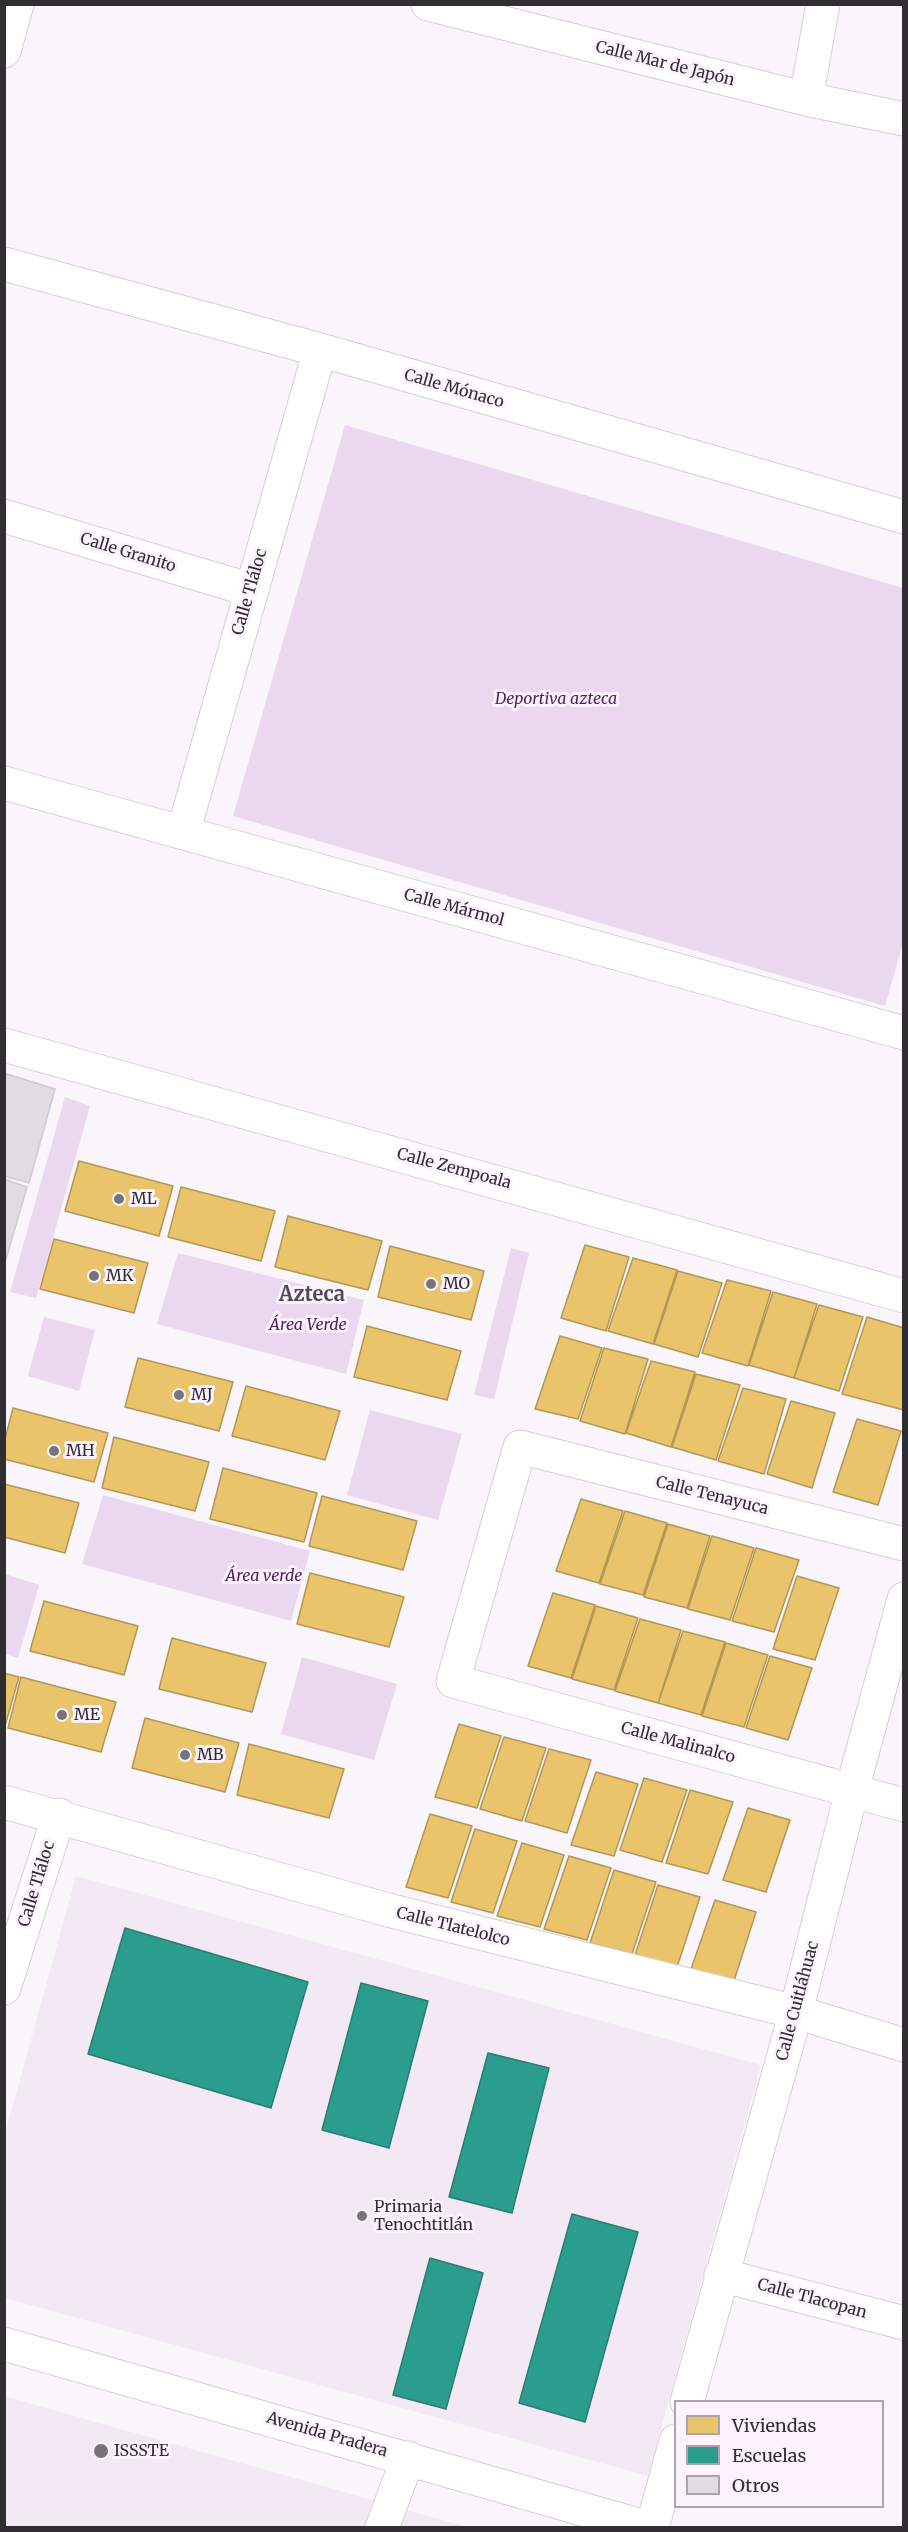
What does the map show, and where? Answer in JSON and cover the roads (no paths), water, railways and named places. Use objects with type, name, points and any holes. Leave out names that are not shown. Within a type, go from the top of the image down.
[{"type":"street","points":[[4,51],[17,4]]},
{"type":"street","name":"Calle Mar de Japón","points":[[428,4],[806,99],[903,119]]},
{"type":"street","points":[[806,99],[823,4]]},
{"type":"street","name":"Calle Mónaco","points":[[4,264],[320,350],[903,517]]},
{"type":"street","name":"Calle Tláloc","points":[[183,833],[250,590],[320,350]]},
{"type":"street","name":"Calle Granito","points":[[4,516],[250,590]]},
{"type":"street","name":"Calle Mármol","points":[[4,783],[903,1033]]},
{"type":"street","name":"Calle Zempoala","points":[[4,1045],[903,1296]]},
{"type":"street","name":"Calle Tenayuca","points":[[453,1681],[520,1447],[903,1544]]},
{"type":"street","name":"Calle Cuitláhuac","points":[[688,2400],[796,2012],[903,1599]]},
{"type":"street","name":"Calle Malinalco","points":[[453,1681],[903,1804]]},
{"type":"street","name":"Calle Tlatelolco","points":[[4,1802],[59,1815],[388,1910],[796,2012],[903,2045]]},
{"type":"street","name":"Calle Tláloc","points":[[4,1988],[59,1815]]},
{"type":"street","name":"Calle Tlacopan","points":[[721,2275],[903,2323]]},
{"type":"street","name":"Avenida Pradera","points":[[4,2344],[650,2528]]},
{"type":"street","points":[[650,2528],[674,2445]]},
{"type":"street","points":[[382,2528],[408,2458]]},
{"type":"place","name":"ML","points":[[119,1199]]},
{"type":"place","name":"MK","points":[[94,1276]]},
{"type":"place","name":"MO","points":[[431,1284]]},
{"type":"place","name":"MJ","points":[[179,1395]]},
{"type":"place","name":"MH","points":[[54,1451]]},
{"type":"place","name":"ME","points":[[62,1715]]},
{"type":"place","name":"MB","points":[[185,1755]]},
{"type":"place","name":"Primaria Tenochtitlán","points":[[362,2216]]},
{"type":"place","name":"ISSSTE","points":[[101,2451]]},
{"type":"district","name":"Azteca","points":[[312,1295]]},
{"type":"park label","name":"Deportiva azteca","points":[[556,699]]},
{"type":"park label","name":"Área Verde","points":[[308,1325]]},
{"type":"park label","name":"Área verde","points":[[264,1576]]}]
